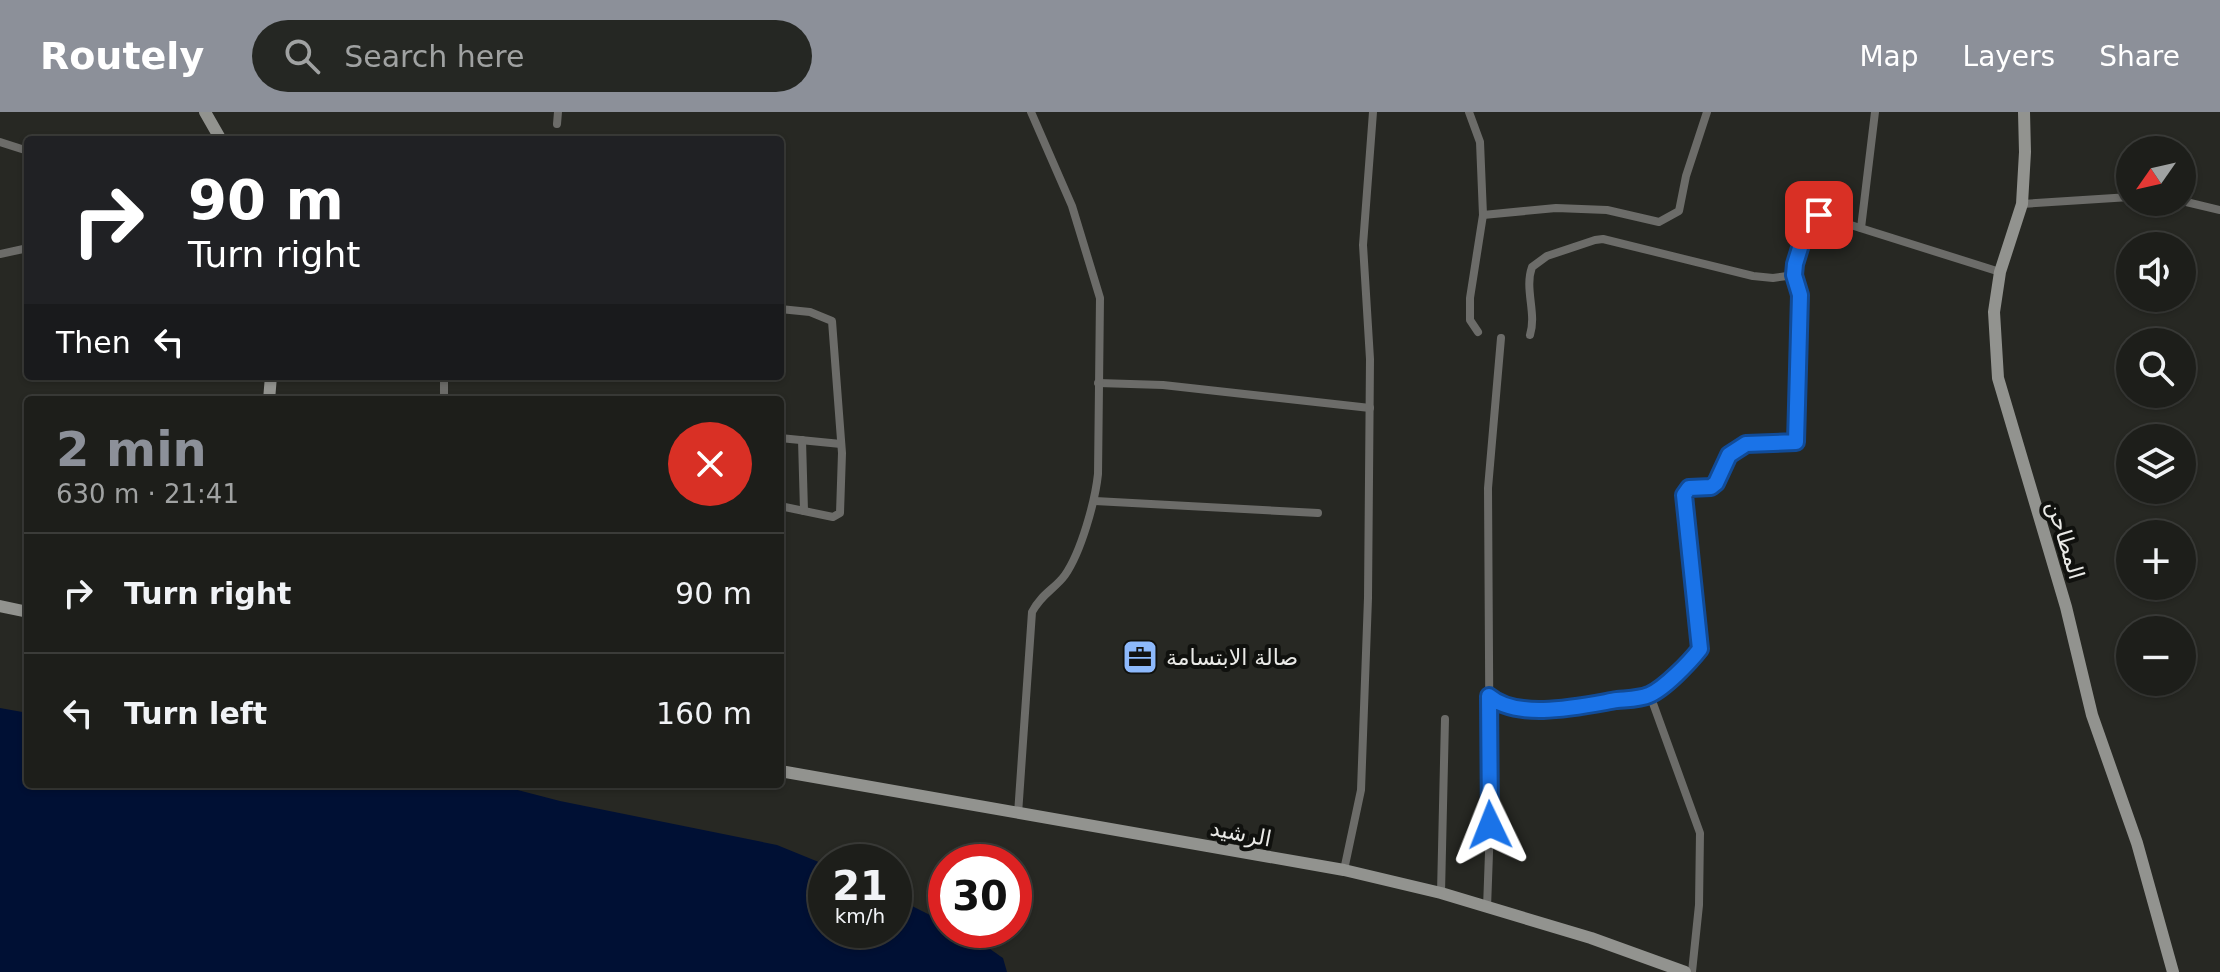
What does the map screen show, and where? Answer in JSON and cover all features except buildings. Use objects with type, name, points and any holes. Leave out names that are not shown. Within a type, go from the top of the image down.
[{"type":"main road","points":[[205,112],[219,136]]},
{"type":"main road","name":"المطاحن","points":[[2024,112],[2022,204],[2000,272],[1994,312],[1995,354],[2002,395],[2066,607],[2092,715],[2137,843],[2173,972]]},
{"type":"main road","points":[[0,606],[24,611]]},
{"type":"main road","name":"الرشيد","points":[[784,772],[1344,870],[1441,893],[1591,938],[1685,972]]},
{"type":"street","points":[[557,124],[558,112]]},
{"type":"street","points":[[1018,814],[1032,612],[1042,596],[1066,574],[1095,501],[1098,474],[1100,298],[1072,206],[1031,112]]},
{"type":"street","points":[[1344,870],[1361,790],[1368,598],[1370,408],[1370,331],[1363,245],[1373,112]]},
{"type":"street","points":[[1469,112],[1480,142],[1483,215],[1470,298],[1470,320],[1478,332]]},
{"type":"street","points":[[1483,215],[1556,208],[1607,210],[1659,222],[1679,211],[1686,176],[1707,112]]},
{"type":"street","points":[[1861,228],[1875,112]]},
{"type":"street","points":[[0,142],[24,150]]},
{"type":"street","points":[[2022,204],[2116,198]]},
{"type":"street","points":[[2196,204],[2220,210]]},
{"type":"street","points":[[1489,696],[1504,706],[1535,710],[1650,695],[1700,649],[1684,501],[1686,491],[1693,487],[1711,487],[1729,455],[1746,444],[1796,442],[1800,295],[1794,275],[1804,233],[1812,217],[1819,215],[2000,272]]},
{"type":"street","points":[[1530,335],[1533,325],[1532,267],[1547,256],[1595,240],[1603,239],[1753,276],[1773,278],[1794,275]]},
{"type":"street","points":[[0,254],[24,249]]},
{"type":"street","points":[[784,309],[810,312],[832,321],[841,444],[840,513],[833,517],[784,507]]},
{"type":"street","points":[[1487,908],[1490,825],[1488,488],[1501,338]]},
{"type":"street","points":[[1098,383],[1163,385],[1370,408]]},
{"type":"street","points":[[784,438],[841,444]]},
{"type":"street","points":[[802,440],[804,511]]},
{"type":"street","points":[[1095,501],[1318,513]]},
{"type":"street","points":[[1650,695],[1700,833],[1699,905],[1692,972]]},
{"type":"street","points":[[1441,893],[1445,719]]},
{"type":"water","points":[[0,708],[24,712],[24,788],[510,788],[777,845],[808,858],[808,948],[912,948],[912,906],[928,914],[928,948],[989,948],[1003,958],[1007,972],[0,972]]},
{"type":"place","name":"صالة الابتسامة","points":[[1140,657]]},
{"type":"route","points":[[1490,825],[1489,696],[1504,706],[1535,710],[1650,695],[1700,649],[1684,495],[1689,488],[1711,487],[1716,483],[1729,455],[1746,444],[1796,442],[1800,295],[1794,275],[1795,264],[1808,222],[1819,215]]}]
